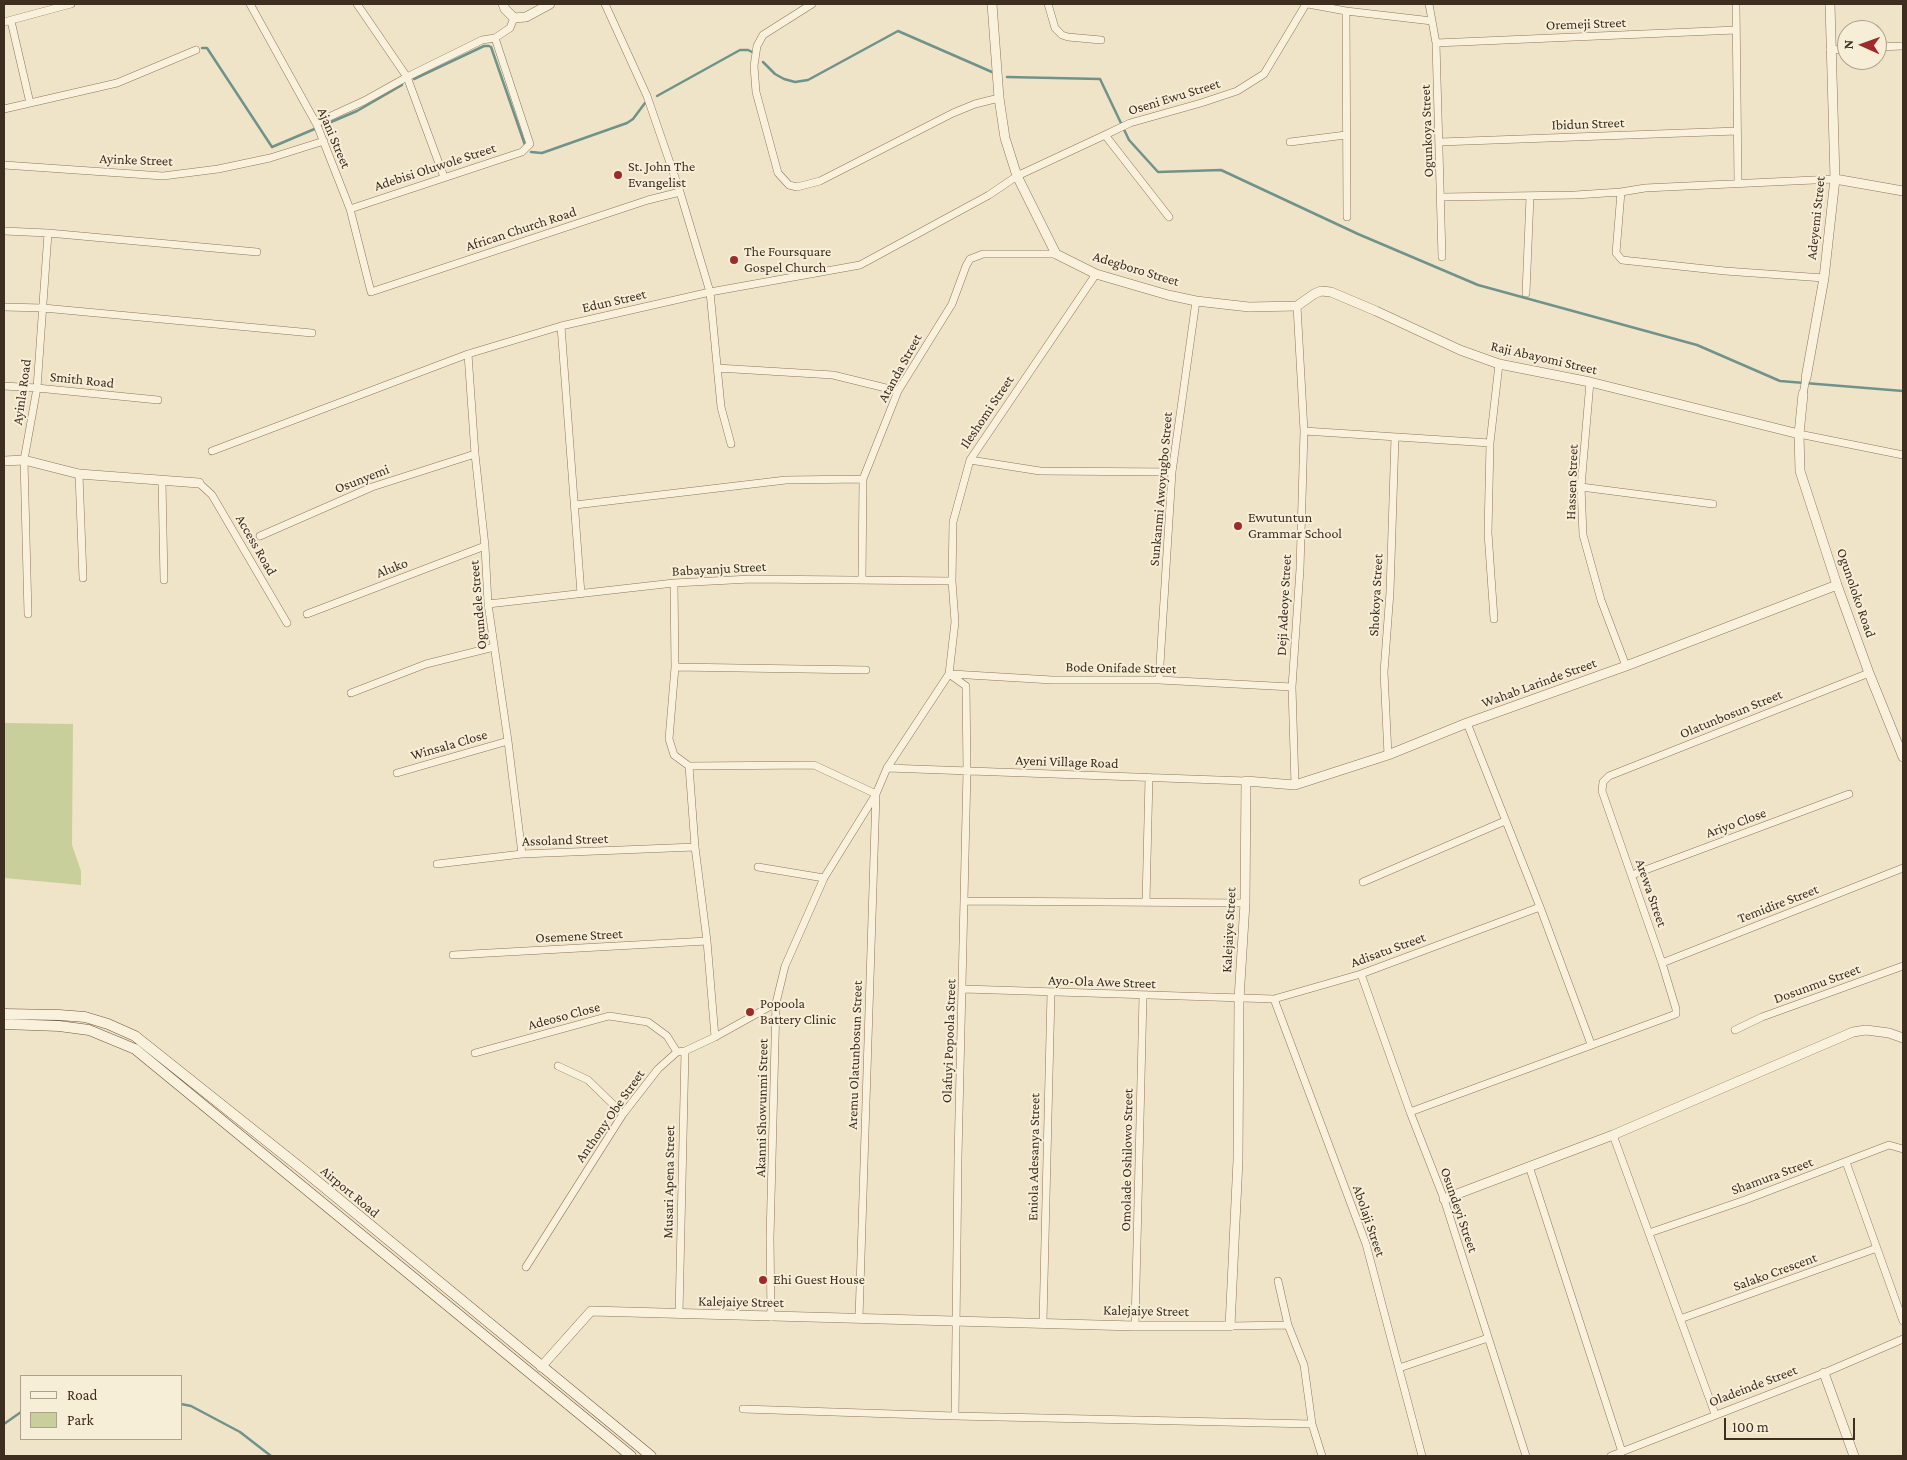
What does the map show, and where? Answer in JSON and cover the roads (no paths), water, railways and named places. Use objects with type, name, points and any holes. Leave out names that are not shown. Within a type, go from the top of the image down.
[{"type":"main road","name":"Airport Road","points":[[4,1014],[85,1017],[108,1024],[135,1036],[306,1173],[651,1456]]},
{"type":"main road","name":"Airport Road","points":[[4,1024],[60,1026],[89,1030],[135,1049],[631,1456]]},
{"type":"street","points":[[30,103],[8,22],[70,4]]},
{"type":"street","name":"Ajani Street","points":[[250,4],[324,141],[350,209],[371,292]]},
{"type":"street","points":[[358,4],[407,77],[444,177]]},
{"type":"street","points":[[503,4],[505,9],[514,18],[526,17],[550,4]]},
{"type":"street","points":[[605,4],[647,96],[680,192],[710,292],[721,406],[731,444]]},
{"type":"street","points":[[812,4],[763,35],[757,46],[754,66],[756,92],[778,174],[789,185],[797,187],[820,181],[953,113],[975,104],[999,98]]},
{"type":"street","points":[[992,4],[999,98],[1005,138],[1016,176],[1056,254]]},
{"type":"street","points":[[1048,4],[1055,28],[1062,35],[1100,40]]},
{"type":"street","points":[[1307,4],[1346,12],[1432,21]]},
{"type":"street","name":"Oseni Ewu Street","points":[[1016,176],[1130,123],[1237,91],[1264,74],[1307,4]]},
{"type":"street","name":"Ogunkoya Street","points":[[1429,4],[1436,43],[1442,198],[1442,257]]},
{"type":"street","points":[[1736,4],[1738,182]]},
{"type":"street","name":"Adeyemi Street","points":[[1799,434],[1803,394],[1824,278],[1835,179],[1830,4]]},
{"type":"street","points":[[1346,12],[1347,217]]},
{"type":"street","points":[[317,126],[407,77],[482,40],[495,38],[510,28],[514,18]]},
{"type":"street","name":"Oremeji Street","points":[[1436,43],[1736,30]]},
{"type":"street","name":"Adebisi Oluwole Street","points":[[350,209],[522,152],[530,144],[495,38]]},
{"type":"street","points":[[1887,47],[1903,46]]},
{"type":"street","points":[[4,109],[116,83],[196,50]]},
{"type":"street","points":[[1830,50],[1837,50]]},
{"type":"street","name":"Ibidun Street","points":[[1440,142],[1737,131]]},
{"type":"street","points":[[1104,134],[1169,217]]},
{"type":"street","points":[[1290,142],[1346,135]]},
{"type":"street","name":"Ayinke Street","points":[[4,165],[163,176],[218,169],[270,158],[324,141]]},
{"type":"street","name":"Edun Street","points":[[212,452],[468,354],[561,326],[710,292],[860,265],[989,195],[1016,176]]},
{"type":"street","points":[[1442,198],[1530,197],[1621,192],[1645,188],[1738,182],[1835,179],[1903,191]]},
{"type":"street","name":"African Church Road","points":[[371,292],[648,200],[680,192]]},
{"type":"street","points":[[1621,192],[1616,253],[1622,260],[1725,271],[1824,278]]},
{"type":"street","points":[[1526,293],[1530,197]]},
{"type":"street","points":[[4,231],[48,233],[257,252]]},
{"type":"street","name":"Ayinla Road","points":[[28,614],[24,460],[37,388],[48,233]]},
{"type":"street","name":"Atanda Street","points":[[862,579],[863,479],[898,391],[952,304],[970,259],[983,254],[1056,254]]},
{"type":"street","name":"Adegboro Street","points":[[1056,254],[1096,274],[1168,295],[1196,301],[1249,306],[1297,306]]},
{"type":"street","name":"Ileshomi Street","points":[[949,674],[955,622],[952,581],[953,522],[970,460],[1096,274]]},
{"type":"street","name":"Raji Abayomi Street","points":[[1297,306],[1321,291],[1331,292],[1460,350],[1498,364],[1590,382],[1799,434]]},
{"type":"street","name":"Sunkanmi Awoyugbo Street","points":[[1159,680],[1172,472],[1196,301]]},
{"type":"street","name":"Deji Adeoye Street","points":[[1295,784],[1292,687],[1300,569],[1304,431],[1297,306]]},
{"type":"street","points":[[4,307],[43,308],[312,334]]},
{"type":"street","points":[[561,326],[581,594]]},
{"type":"street","name":"Ogundele Street","points":[[468,354],[475,454],[485,546],[488,604],[522,854]]},
{"type":"street","points":[[1494,618],[1488,533],[1490,443],[1498,364]]},
{"type":"street","points":[[717,368],[833,375],[898,391]]},
{"type":"street","name":"Hassen Street","points":[[1590,382],[1581,487],[1583,535],[1601,600],[1626,666]]},
{"type":"street","name":"Smith Road","points":[[4,386],[158,400]]},
{"type":"street","points":[[1304,431],[1490,443]]},
{"type":"street","points":[[1799,434],[1903,455]]},
{"type":"street","name":"Ogunoloko Road","points":[[1799,434],[1800,470],[1837,585],[1903,758]]},
{"type":"street","name":"Shokoya Street","points":[[1388,755],[1384,672],[1390,592],[1395,437]]},
{"type":"street","name":"Osunyemi","points":[[260,536],[372,487],[475,454]]},
{"type":"street","points":[[4,461],[24,460],[80,474],[199,483]]},
{"type":"street","points":[[970,460],[1040,471],[1172,472]]},
{"type":"street","points":[[80,474],[83,578]]},
{"type":"street","points":[[575,505],[786,480],[863,479]]},
{"type":"street","points":[[162,480],[164,580]]},
{"type":"street","name":"Access Road","points":[[199,483],[212,495],[287,623]]},
{"type":"street","points":[[1581,487],[1712,504]]},
{"type":"street","name":"Aluko","points":[[307,614],[485,546]]},
{"type":"street","name":"Babayanju Street","points":[[488,604],[674,583],[751,579],[952,581]]},
{"type":"street","points":[[674,583],[675,667],[670,739],[674,755],[689,766],[814,765],[876,794]]},
{"type":"street","name":"Wahab Larinde Street","points":[[1246,781],[1295,784],[1388,755],[1467,723],[1626,666],[1837,585]]},
{"type":"street","points":[[351,693],[426,664],[494,647]]},
{"type":"street","points":[[675,667],[866,670]]},
{"type":"street","name":"Olatunbosun Street","points":[[1603,782],[1609,776],[1869,673]]},
{"type":"street","name":"Bode Onifade Street","points":[[949,674],[1052,680],[1159,680],[1292,687]]},
{"type":"street","name":"Akanni Showunmi Street","points":[[771,1317],[770,1238],[776,1003],[785,966],[824,878],[876,794],[887,768],[949,674]]},
{"type":"street","name":"Olafuyi Popoola Street","points":[[949,674],[966,686],[967,771],[955,1416]]},
{"type":"street","points":[[1410,1112],[1591,1044],[1540,907],[1467,723]]},
{"type":"street","name":"Winsala Close","points":[[396,773],[508,741]]},
{"type":"street","points":[[689,766],[695,847],[708,942],[715,1037]]},
{"type":"street","name":"Ayeni Village Road","points":[[887,768],[1246,781]]},
{"type":"street","points":[[1146,902],[1149,777]]},
{"type":"street","name":"Kalejaiye Street","points":[[541,1367],[591,1311],[1135,1326],[1230,1326],[1238,1160],[1239,999],[1245,903],[1246,781]]},
{"type":"street","name":"Arewa Street","points":[[1591,1044],[1676,1014],[1662,963],[1602,791],[1603,782]]},
{"type":"street","name":"Aremu Olatunbosun Street","points":[[859,1318],[876,794]]},
{"type":"street","name":"Ariyo Close","points":[[1632,875],[1849,794]]},
{"type":"street","points":[[1363,882],[1505,821]]},
{"type":"street","name":"Assoland Street","points":[[437,864],[522,854],[695,847]]},
{"type":"street","points":[[758,867],[824,878]]},
{"type":"street","name":"Temidire Street","points":[[1662,963],[1903,868]]},
{"type":"street","points":[[966,901],[1245,903]]},
{"type":"street","name":"Adisatu Street","points":[[1239,999],[1274,999],[1361,974],[1540,907]]},
{"type":"street","name":"Osemene Street","points":[[453,955],[708,942]]},
{"type":"street","name":"Dosunmu Street","points":[[1738,1029],[1762,1017],[1903,966]]},
{"type":"street","name":"Osundeyi Street","points":[[1361,974],[1410,1112],[1444,1199],[1526,1456]]},
{"type":"street","name":"Ayo-Ola Awe Street","points":[[964,989],[1239,999]]},
{"type":"street","name":"Eniola Adesanya Street","points":[[1043,1322],[1051,993]]},
{"type":"street","name":"Omolade Oshilowo Street","points":[[1135,1326],[1143,996]]},
{"type":"street","name":"Abolaji Street","points":[[1274,999],[1366,1244],[1422,1456]]},
{"type":"street","name":"Anthony Obe Street","points":[[526,1267],[623,1114],[658,1069],[681,1051],[715,1037],[776,1003]]},
{"type":"street","name":"Adeoso Close","points":[[475,1053],[609,1016],[648,1022],[667,1036],[681,1051]]},
{"type":"street","points":[[1444,1199],[1613,1135],[1853,1032],[1866,1030],[1888,1033],[1903,1038]]},
{"type":"street","name":"Musari Apena Street","points":[[679,1314],[681,1051]]},
{"type":"street","points":[[558,1066],[588,1080],[623,1114]]},
{"type":"street","points":[[1613,1135],[1715,1414]]},
{"type":"street","name":"Shamura Street","points":[[1649,1233],[1888,1145],[1903,1149]]},
{"type":"street","points":[[1846,1162],[1903,1320]]},
{"type":"street","points":[[1529,1166],[1622,1452]]},
{"type":"street","name":"Salako Crescent","points":[[1680,1319],[1877,1248]]},
{"type":"street","points":[[1278,1281],[1288,1325],[1304,1365],[1312,1424],[1322,1456]]},
{"type":"street","points":[[1230,1326],[1288,1325]]},
{"type":"street","points":[[1399,1368],[1488,1338]]},
{"type":"street","name":"Oladeinde Street","points":[[1611,1456],[1824,1373],[1903,1339]]},
{"type":"street","points":[[1824,1373],[1854,1456]]},
{"type":"street","points":[[744,1409],[1312,1424]]},
{"type":"waterway","points":[[763,62],[775,74],[784,79],[795,82],[808,80],[898,31],[992,72]]},
{"type":"waterway","points":[[414,79],[484,46],[491,47],[525,145]]},
{"type":"waterway","points":[[202,48],[207,48],[272,147],[357,111],[402,85]]},
{"type":"waterway","points":[[657,96],[740,50],[752,52]]},
{"type":"waterway","points":[[1007,77],[1100,79],[1129,140],[1158,172],[1221,170],[1358,234],[1478,285],[1697,345],[1780,381],[1903,391]]},
{"type":"waterway","points":[[531,152],[542,153],[627,123],[633,119],[645,103]]},
{"type":"waterway","points":[[182,1404],[191,1406],[240,1432],[271,1456]]},
{"type":"waterway","points":[[4,1424],[20,1413]]},
{"type":"place","name":"St. John The Evangelist","points":[[618,175]]},
{"type":"place","name":"The Foursquare Gospel Church","points":[[734,260]]},
{"type":"place","name":"Ewutuntun Grammar School","points":[[1238,526]]},
{"type":"place","name":"Popoola Battery Clinic","points":[[750,1012]]},
{"type":"place","name":"Ehi Guest House","points":[[763,1280]]}]
